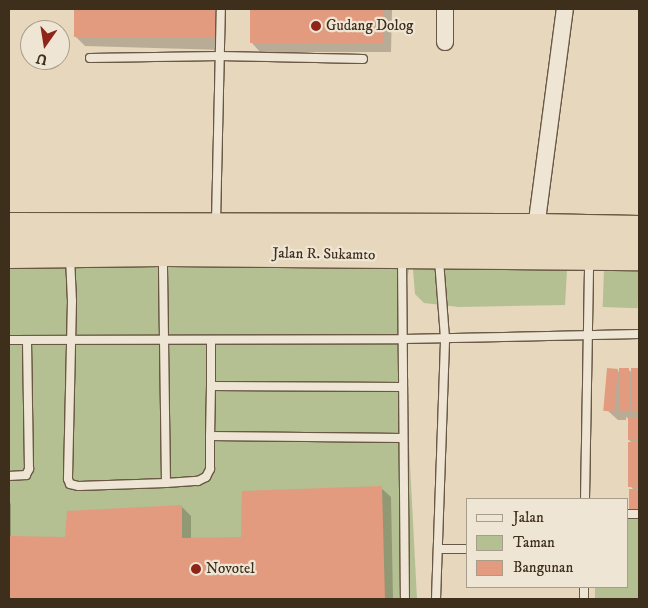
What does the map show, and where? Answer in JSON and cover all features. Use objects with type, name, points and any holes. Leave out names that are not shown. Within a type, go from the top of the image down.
[{"type":"highway","name":"Jalan R. Sukamto","points":[[9,227],[536,228],[639,230]]},
{"type":"highway","name":"Jalan R. Sukamto","points":[[9,254],[163,252],[639,256]]},
{"type":"street","points":[[445,9],[445,42]]},
{"type":"street","points":[[536,228],[565,9]]},
{"type":"lane","points":[[216,227],[221,9]]},
{"type":"lane","points":[[90,58],[220,56],[363,59]]},
{"type":"lane","points":[[69,252],[71,340],[68,479],[70,484],[78,486],[166,483],[198,481],[206,477],[210,469],[211,340]]},
{"type":"lane","points":[[163,252],[166,483]]},
{"type":"lane","points":[[402,255],[402,438],[405,599]]},
{"type":"lane","points":[[436,599],[445,338],[438,255]]},
{"type":"lane","points":[[585,498],[589,255]]},
{"type":"lane","points":[[9,340],[403,339],[639,334]]},
{"type":"lane","points":[[9,476],[26,475],[29,468],[27,340]]},
{"type":"lane","points":[[210,386],[402,387]]},
{"type":"lane","points":[[210,436],[402,438]]},
{"type":"lane","points":[[438,548],[466,549]]},
{"type":"green space","points":[[69,267],[409,269],[402,310],[417,599],[9,599],[9,269]]},
{"type":"green space","points":[[413,269],[567,270],[565,305],[459,307],[424,303],[415,294]]},
{"type":"green space","points":[[604,269],[639,270],[638,308],[603,307]]},
{"type":"green space","points":[[628,516],[639,516],[639,599],[595,599],[595,588],[628,588]]},
{"type":"building","points":[[74,9],[216,9],[216,37],[74,37]]},
{"type":"building","name":"Gudang Dolog","points":[[250,9],[383,9],[383,43],[250,43]]},
{"type":"building","points":[[607,368],[618,369],[614,412],[603,411]]},
{"type":"building","points":[[619,368],[629,368],[629,411],[619,411]]},
{"type":"building","points":[[631,368],[639,368],[639,411],[631,411]]},
{"type":"building","points":[[628,418],[639,418],[639,440],[628,440]]},
{"type":"building","points":[[628,442],[639,442],[639,487],[628,487]]},
{"type":"building","name":"Novotel","points":[[382,486],[385,599],[9,599],[9,536],[65,537],[67,511],[182,505],[182,538],[241,537],[242,491]]},
{"type":"building","points":[[629,489],[639,489],[639,511],[629,511]]},
{"type":"place","name":"Gudang Dolog","points":[[316,26]]},
{"type":"place","name":"Novotel","points":[[196,569]]}]
